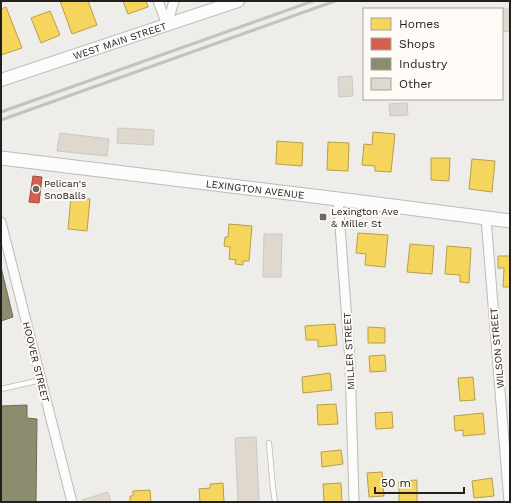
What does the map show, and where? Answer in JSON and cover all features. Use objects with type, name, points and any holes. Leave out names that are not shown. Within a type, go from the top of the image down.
[{"type":"main road","name":"LEXINGTON AVENUE","points":[[1,158],[510,221]]},
{"type":"street","points":[[158,1],[167,25]]},
{"type":"street","points":[[167,25],[174,1]]},
{"type":"street","name":"WEST MAIN STREET","points":[[1,80],[238,1]]},
{"type":"street","name":"MILLER STREET","points":[[338,199],[350,362],[354,502]]},
{"type":"street","name":"WILSON STREET","points":[[486,218],[509,502]]},
{"type":"street","name":"HOOVER STREET","points":[[1,222],[72,502]]},
{"type":"lane","points":[[1,389],[41,380]]},
{"type":"lane","points":[[269,443],[275,502]]},
{"type":"building: Homes","points":[[60,1],[88,1],[97,25],[72,34]]},
{"type":"building: Homes","points":[[123,1],[146,1],[148,7],[128,14]]},
{"type":"building: Homes","points":[[6,7],[22,48],[1,55],[1,9]]},
{"type":"building: Homes","points":[[50,11],[60,35],[41,43],[31,18]]},
{"type":"building: Homes","points":[[373,132],[395,134],[391,172],[375,171],[375,166],[362,165],[364,144],[372,145]]},
{"type":"building: Homes","points":[[277,141],[303,143],[302,166],[276,164]]},
{"type":"building: Homes","points":[[328,142],[349,143],[348,171],[327,170]]},
{"type":"building: Homes","points":[[431,158],[450,158],[449,181],[431,180]]},
{"type":"building: Homes","points":[[472,159],[495,161],[492,192],[469,189]]},
{"type":"building: Homes","points":[[71,197],[90,199],[87,231],[68,229]]},
{"type":"building: Homes","points":[[229,224],[252,226],[249,261],[243,261],[243,265],[235,264],[236,260],[229,259],[230,247],[224,246],[225,237],[228,237]]},
{"type":"building: Homes","points":[[358,233],[388,235],[385,267],[365,265],[366,254],[356,253]]},
{"type":"building: Homes","points":[[410,244],[434,246],[432,274],[407,272]]},
{"type":"building: Homes","points":[[447,246],[471,248],[469,283],[460,282],[460,275],[445,274]]},
{"type":"building: Homes","points":[[498,256],[510,256],[510,287],[503,287],[504,268],[498,268]]},
{"type":"building: Homes","points":[[335,324],[337,345],[318,347],[318,340],[306,340],[305,326]]},
{"type":"building: Homes","points":[[368,327],[385,328],[385,343],[368,343]]},
{"type":"building: Homes","points":[[385,355],[386,371],[370,372],[369,356]]},
{"type":"building: Homes","points":[[330,373],[332,390],[303,393],[302,377]]},
{"type":"building: Homes","points":[[473,377],[475,400],[460,401],[458,378]]},
{"type":"building: Homes","points":[[336,404],[338,424],[318,425],[317,405]]},
{"type":"building: Homes","points":[[392,412],[393,428],[376,429],[375,413]]},
{"type":"building: Homes","points":[[483,413],[485,434],[463,436],[463,430],[455,431],[454,416]]},
{"type":"building: Homes","points":[[341,450],[343,464],[322,467],[321,452]]},
{"type":"building: Homes","points":[[382,472],[384,496],[369,497],[367,473]]},
{"type":"building: Homes","points":[[492,478],[494,496],[474,498],[472,481]]},
{"type":"building: Homes","points":[[417,480],[417,502],[399,502],[399,481]]},
{"type":"building: Homes","points":[[223,483],[224,502],[200,502],[199,489],[210,488],[210,484]]},
{"type":"building: Homes","points":[[341,483],[342,502],[324,502],[323,484]]},
{"type":"building: Homes","points":[[150,490],[151,502],[130,502],[130,496],[133,496],[133,491]]},
{"type":"building: Shops","name":"Pelican's SnoBalls","points":[[33,176],[42,177],[39,203],[29,202]]},
{"type":"building: Industry","points":[[1,267],[13,317],[1,321]]},
{"type":"building: Industry","points":[[27,405],[27,418],[37,419],[36,502],[1,502],[1,406]]},
{"type":"building: Other","points":[[503,9],[510,9],[510,31],[503,32]]},
{"type":"building: Other","points":[[352,76],[353,96],[339,97],[338,77]]},
{"type":"building: Other","points":[[407,103],[408,115],[390,116],[389,104]]},
{"type":"building: Other","points":[[118,128],[154,130],[153,145],[117,143]]},
{"type":"building: Other","points":[[60,133],[109,139],[107,156],[57,151]]},
{"type":"building: Other","points":[[264,234],[282,234],[281,277],[263,277]]},
{"type":"building: Other","points":[[256,437],[259,502],[238,502],[235,438]]},
{"type":"building: Other","points":[[108,492],[111,502],[83,502],[82,500]]},
{"type":"railway","points":[[1,112],[313,1]]},
{"type":"railway","points":[[1,120],[335,1]]},
{"type":"place","name":"Pelican's SnoBalls","points":[[36,189]]},
{"type":"place","name":"Lexington Ave & Miller St","points":[[323,217]]}]
